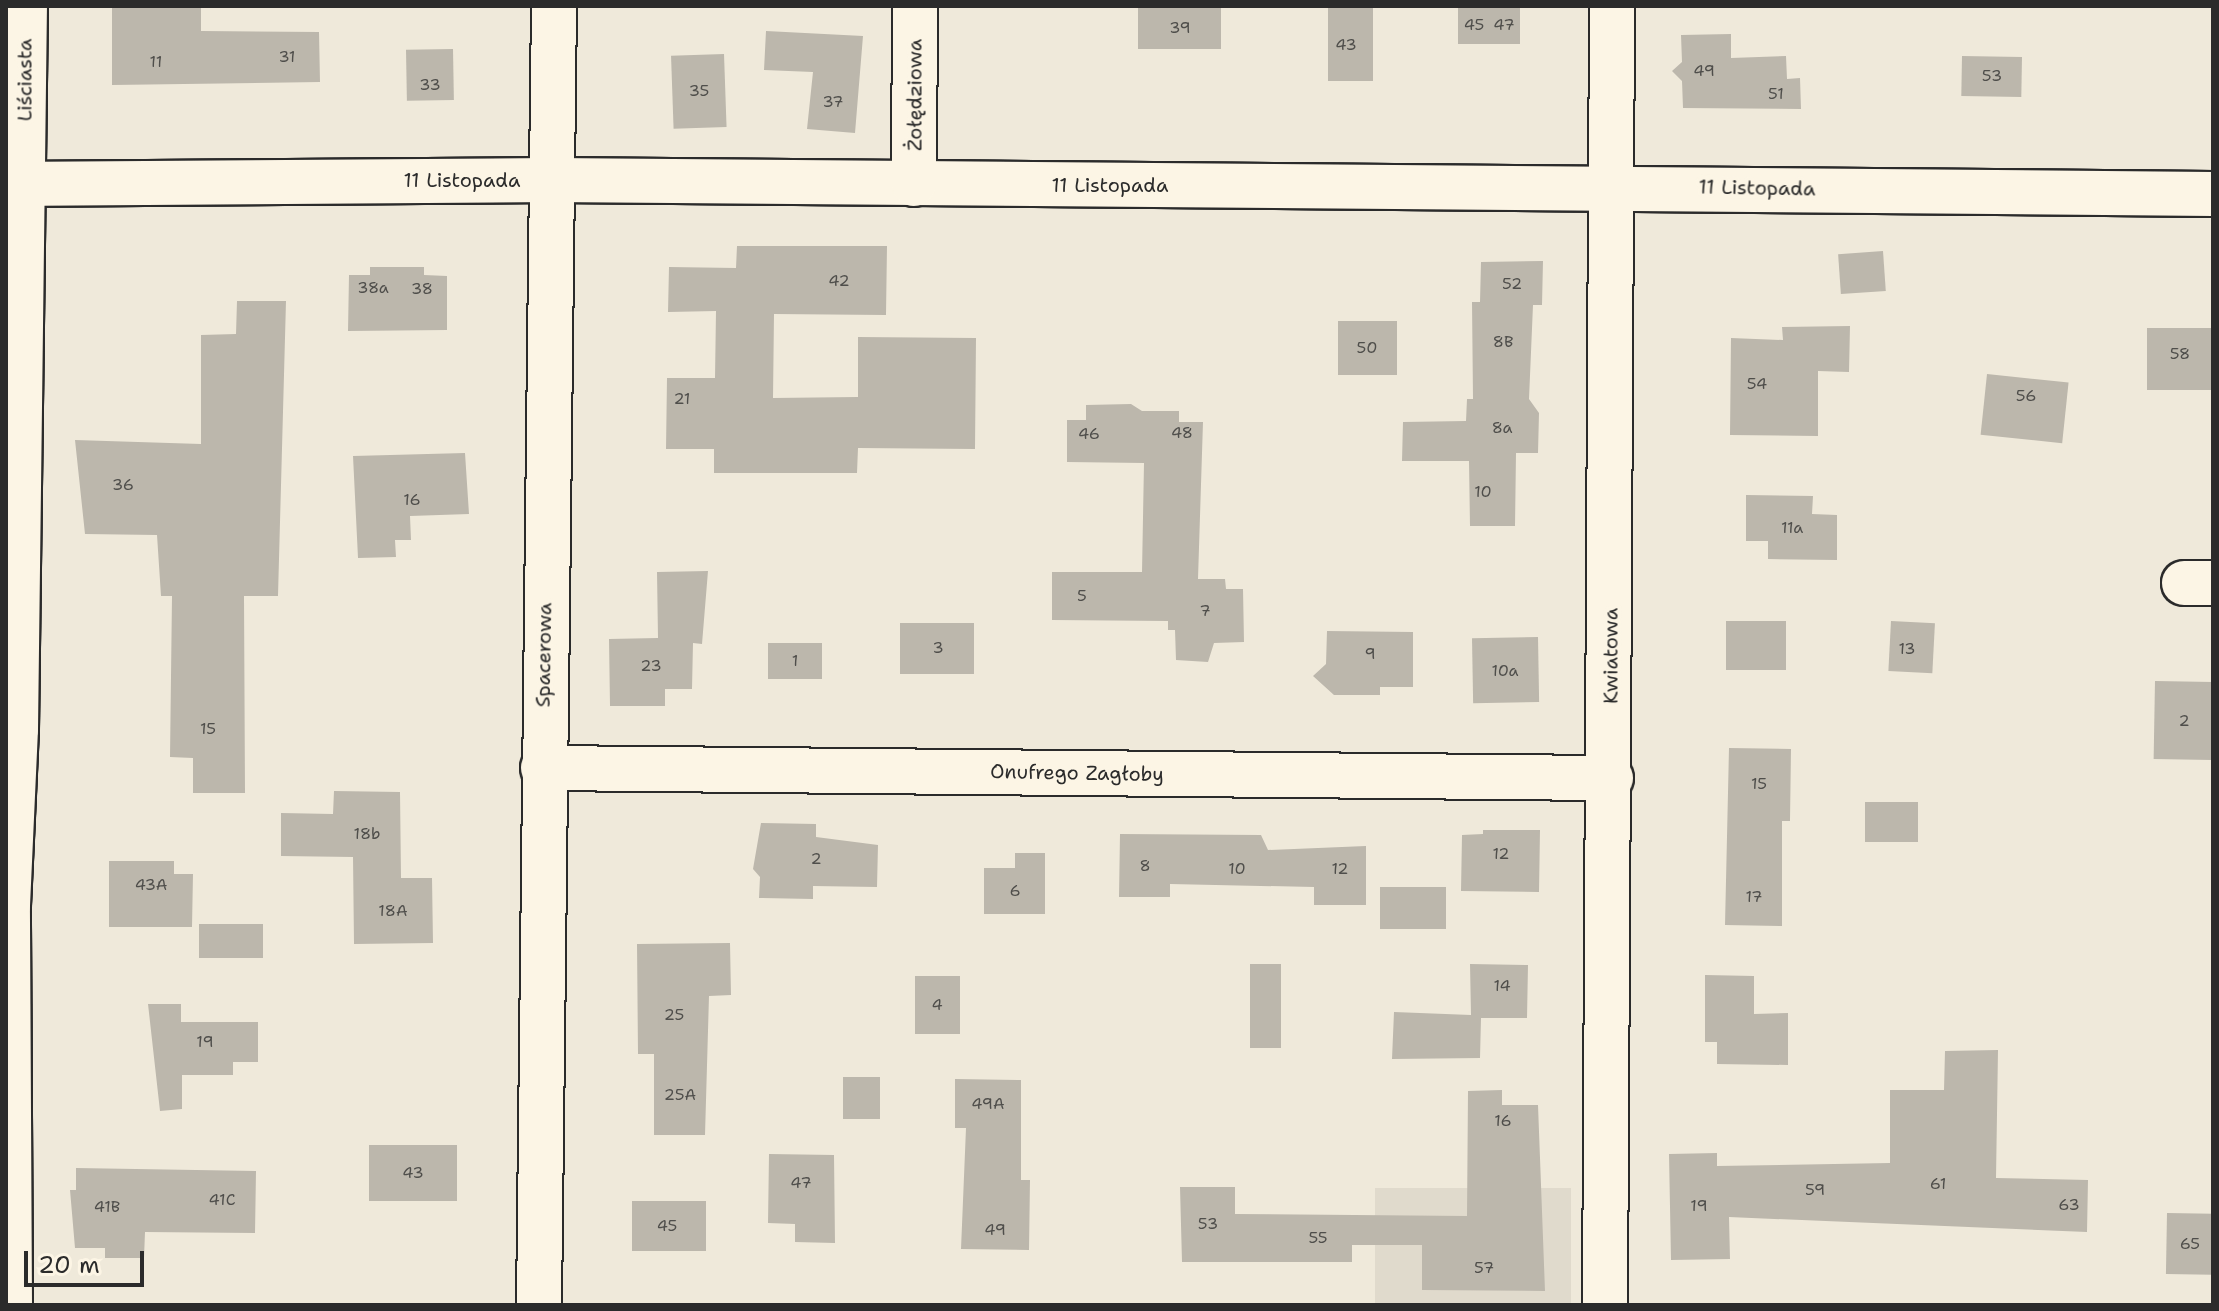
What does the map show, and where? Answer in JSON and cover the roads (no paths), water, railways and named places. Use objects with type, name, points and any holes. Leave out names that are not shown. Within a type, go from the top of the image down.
[{"type":"street","name":"Liściasta","points":[[10,1305],[8,905],[15,184],[25,6]]},
{"type":"street","name":"Spacerowa","points":[[539,1305],[554,6]]},
{"type":"street","name":"Żołędziowa","points":[[914,184],[915,6]]},
{"type":"street","name":"Kwiatowa","points":[[1605,1305],[1611,778],[1612,6]]},
{"type":"street","name":"11 Listopada","points":[[15,184],[552,180],[1611,186],[2213,194]]},
{"type":"street","name":"Onufrego Zagłoby","points":[[543,768],[1611,778]]}]
